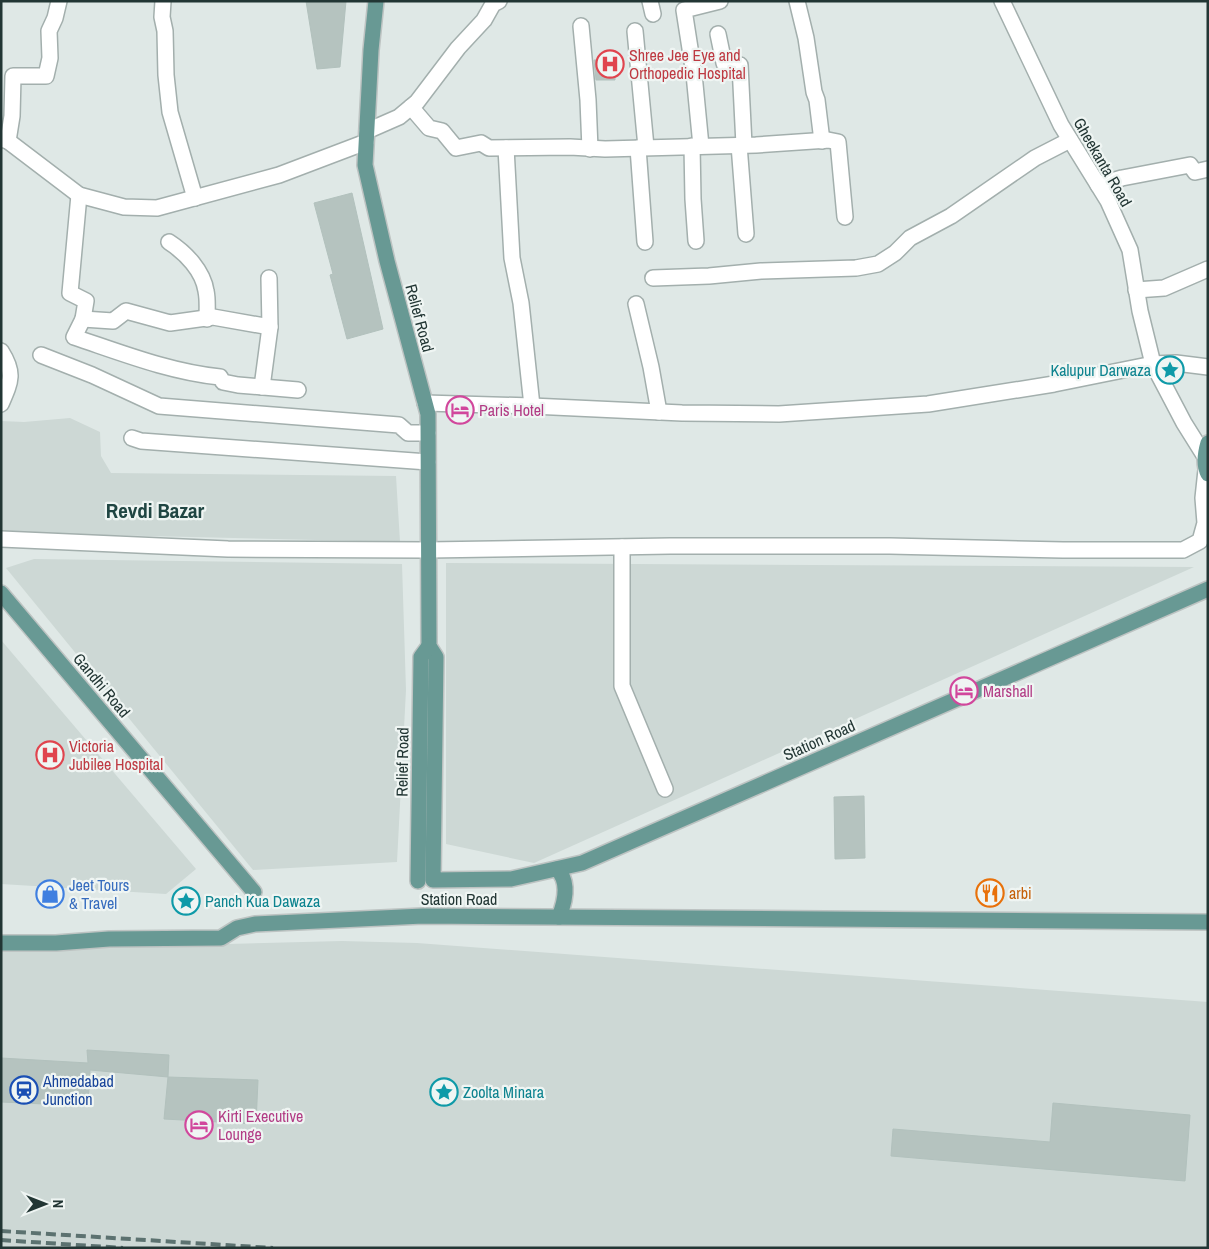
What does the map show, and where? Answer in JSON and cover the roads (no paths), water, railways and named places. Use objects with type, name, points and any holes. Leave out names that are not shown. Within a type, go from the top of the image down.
[{"type":"main road","name":"Relief Road","points":[[376,1],[364,165],[387,261],[428,414],[428,646],[421,657],[425,881]]},
{"type":"main road","name":"Station Road","points":[[425,881],[510,879],[582,863],[1208,589]]},
{"type":"main road","name":"Gandhi Road","points":[[1,593],[254,892]]},
{"type":"main road","points":[[557,869],[563,878],[565,887],[565,897],[559,917]]},
{"type":"main road","name":"Station Road","points":[[1,943],[56,943],[109,939],[221,938],[237,928],[255,924],[423,916],[1208,922]]},
{"type":"street","points":[[59,1],[50,31],[50,58],[46,76],[7,74],[12,116],[4,140],[79,195],[124,207],[157,208],[279,175],[366,136],[398,117],[417,102],[458,48],[484,20],[493,4],[499,1]]},
{"type":"street","points":[[163,1],[162,17],[165,31],[166,75],[170,112],[196,198]]},
{"type":"street","points":[[479,1],[484,20]]},
{"type":"street","points":[[696,242],[693,199],[696,146],[694,74],[684,10],[720,1]]},
{"type":"street","points":[[797,1],[809,53],[814,92],[818,100],[822,141]]},
{"type":"street","name":"Gheekanta Road","points":[[1002,1],[1061,125],[1108,201],[1130,250],[1136,290],[1153,364],[1206,460]]},
{"type":"street","points":[[581,26],[588,100],[590,149]]},
{"type":"street","points":[[635,31],[645,242]]},
{"type":"street","points":[[718,34],[724,63],[740,65],[741,145],[746,234]]},
{"type":"street","points":[[411,107],[429,128],[442,131],[456,148],[481,143],[489,148],[590,149],[838,142],[845,216]]},
{"type":"street","points":[[653,278],[709,276],[761,271],[856,268],[878,264],[910,238],[951,216],[984,195],[1035,158],[1070,140]]},
{"type":"street","points":[[506,148],[512,258],[521,303],[532,406]]},
{"type":"street","points":[[1098,185],[1122,178],[1190,165],[1195,172],[1208,170]]},
{"type":"street","points":[[79,195],[70,293],[86,301],[83,319],[74,337],[164,366],[194,374],[220,377],[223,382],[298,390]]},
{"type":"street","points":[[169,242],[176,246],[195,265],[206,290],[207,318]]},
{"type":"street","points":[[1136,290],[1164,288],[1208,269]]},
{"type":"street","points":[[262,387],[270,327],[269,278]]},
{"type":"street","points":[[636,304],[651,367],[659,412]]},
{"type":"street","points":[[83,319],[113,321],[126,310],[170,322],[213,317],[270,327]]},
{"type":"street","points":[[1,351],[9,363],[11,382],[1,404]]},
{"type":"street","points":[[41,355],[92,375],[159,406],[398,425],[408,433],[428,433]]},
{"type":"street","points":[[425,403],[659,412],[779,414],[928,404],[1054,384],[1153,364],[1176,363],[1208,367]]},
{"type":"street","points":[[132,438],[141,441],[428,462]]},
{"type":"street","points":[[1,539],[228,549],[428,550],[890,546],[1063,550],[1183,550],[1200,541],[1205,523],[1203,498],[1206,460]]},
{"type":"street","points":[[622,547],[622,686],[665,788]]},
{"type":"railway","points":[[1,1231],[273,1248]]},
{"type":"railway","points":[[1,1240],[123,1248]]},
{"type":"place","name":"Shree Jee Eye and Orthopedic Hospital","points":[[610,64]]},
{"type":"place","name":"Kalupur Darwaza","points":[[1170,370]]},
{"type":"place","name":"Paris Hotel","points":[[460,410]]},
{"type":"place","name":"Marshall","points":[[964,691]]},
{"type":"place","name":"Victoria Jubilee Hospital","points":[[50,755]]},
{"type":"place","name":"arbi","points":[[990,893]]},
{"type":"place","name":"Jeet Tours & Travel","points":[[50,894]]},
{"type":"place","name":"Panch Kua Dawaza","points":[[186,901]]},
{"type":"place","name":"Ahmedabad Junction","points":[[24,1090]]},
{"type":"place","name":"Zoolta Minara","points":[[444,1092]]},
{"type":"place","name":"Kirti Executive Lounge","points":[[199,1125]]},
{"type":"district","name":"Revdi Bazar","points":[[155,511]]}]
